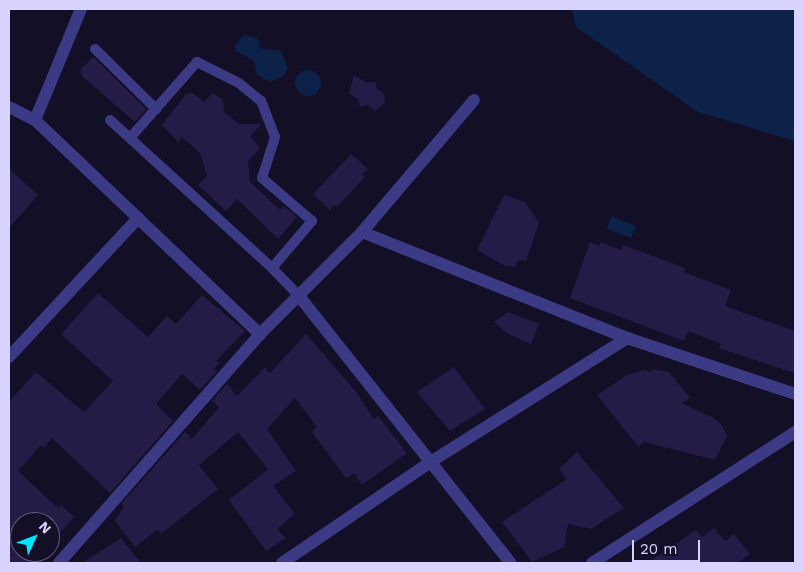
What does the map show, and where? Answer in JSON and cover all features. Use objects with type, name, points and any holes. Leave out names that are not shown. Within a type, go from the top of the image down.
[{"type":"street","points":[[35,120],[81,9]]},
{"type":"street","points":[[59,563],[260,334],[362,232],[474,100]]},
{"type":"street","points":[[9,107],[35,120],[260,334]]},
{"type":"street","points":[[9,358],[138,218]]},
{"type":"street","points":[[362,232],[627,338],[795,394]]},
{"type":"street","points":[[299,296],[432,461],[511,563]]},
{"type":"street","points":[[282,563],[432,461],[627,338]]},
{"type":"street","points":[[592,563],[795,432]]},
{"type":"lane","points":[[95,49],[156,109]]},
{"type":"lane","points":[[130,138],[197,62],[239,83],[261,101],[275,137],[262,178],[312,221],[272,268]]},
{"type":"lane","points":[[110,120],[272,268],[299,296]]},
{"type":"water","points":[[572,9],[795,9],[795,141],[698,112],[576,27]]},
{"type":"water","points":[[244,35],[257,38],[260,44],[258,48],[281,51],[288,68],[282,77],[271,82],[257,75],[254,61],[236,51],[235,45]]},
{"type":"water","points":[[308,70],[317,74],[321,83],[317,92],[308,96],[299,92],[295,83],[299,74]]},
{"type":"water","points":[[612,216],[636,226],[631,238],[607,228]]},
{"type":"building","points":[[93,57],[146,109],[135,122],[82,76],[81,69]]},
{"type":"building","points":[[354,75],[367,83],[376,82],[377,89],[384,94],[385,103],[375,111],[367,105],[360,107],[358,100],[349,93]]},
{"type":"building","points":[[193,93],[204,102],[213,93],[223,100],[224,112],[239,124],[262,124],[250,136],[260,148],[248,161],[250,182],[280,210],[284,206],[297,217],[278,239],[237,199],[226,211],[198,185],[207,176],[200,153],[182,137],[178,142],[162,125],[186,94]]},
{"type":"building","points":[[351,154],[368,169],[362,174],[365,177],[337,207],[334,205],[330,210],[313,194]]},
{"type":"building","points":[[9,169],[38,195],[9,228]]},
{"type":"building","points":[[504,195],[525,202],[539,223],[526,261],[518,260],[515,267],[505,266],[477,250]]},
{"type":"building","points":[[590,242],[599,246],[600,242],[621,250],[623,245],[685,268],[684,272],[731,290],[725,306],[795,331],[795,373],[719,348],[721,344],[688,331],[684,341],[570,298]]},
{"type":"building","points":[[98,293],[148,337],[167,316],[176,324],[202,295],[245,331],[216,361],[219,363],[214,369],[217,371],[200,390],[182,374],[156,404],[173,421],[110,493],[52,438],[44,448],[41,445],[18,471],[58,508],[61,505],[74,517],[60,533],[60,512],[10,512],[10,562],[34,562],[9,563],[9,402],[36,372],[84,412],[113,381],[61,334]]},
{"type":"building","points":[[508,312],[539,324],[531,344],[508,334],[494,322]]},
{"type":"building","points":[[306,334],[357,393],[374,419],[378,416],[407,453],[362,485],[354,473],[346,478],[312,432],[317,427],[295,398],[267,429],[296,471],[273,486],[295,514],[277,529],[286,538],[266,551],[229,500],[268,469],[238,432],[199,465],[218,489],[161,534],[157,530],[135,547],[115,521],[124,506],[121,504],[185,432],[192,439],[219,407],[212,401],[227,384],[237,396],[265,367],[270,373]]},
{"type":"building","points":[[454,367],[485,409],[450,431],[417,392]]},
{"type":"building","points":[[654,369],[669,372],[690,398],[681,403],[714,418],[722,425],[727,436],[715,460],[644,442],[638,446],[597,395],[627,375],[644,370],[650,372]]},
{"type":"building","points":[[577,452],[624,508],[591,529],[568,524],[564,547],[532,562],[502,522],[567,479],[559,469]]},
{"type":"building","points":[[714,528],[725,541],[734,534],[750,554],[738,563],[648,563],[696,530],[702,537]]},
{"type":"building","points":[[121,538],[141,563],[82,563]]}]
